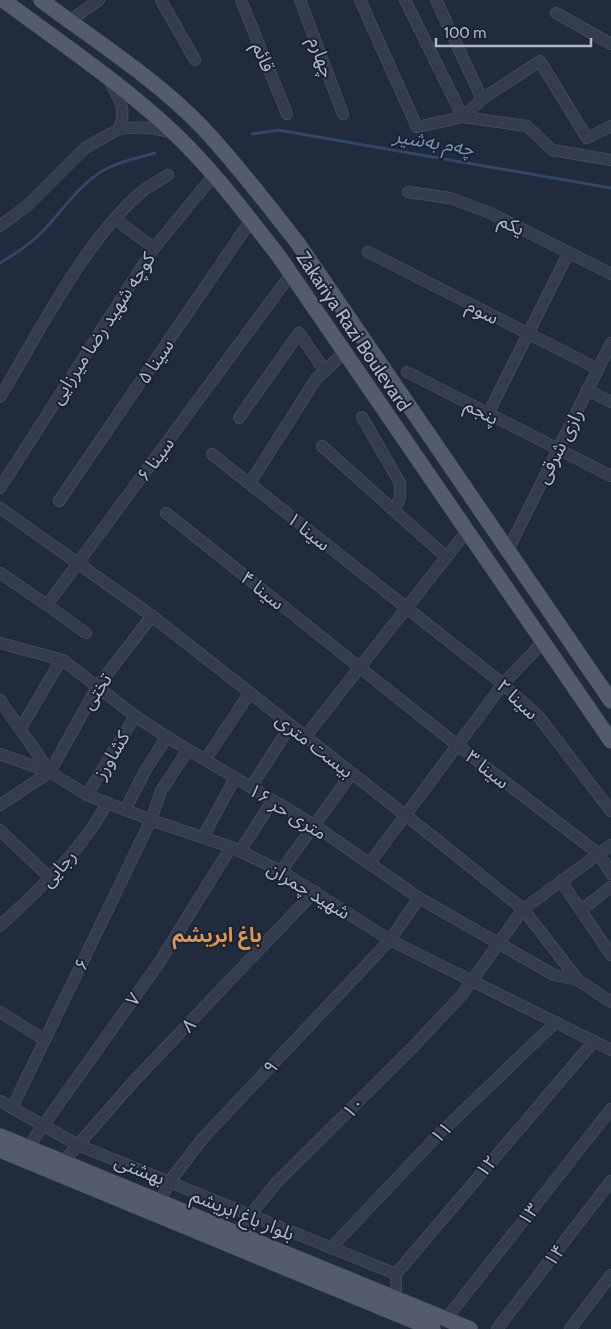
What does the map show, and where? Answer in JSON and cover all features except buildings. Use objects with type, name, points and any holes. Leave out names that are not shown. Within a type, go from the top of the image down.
[{"type":"main road","name":"Zakariya Razi Boulevard","points":[[3,0],[149,110],[176,134],[214,175],[251,220],[345,352],[611,741]]},
{"type":"main road","name":"Zakariya Razi Boulevard","points":[[41,0],[164,93],[201,127],[252,185],[297,242],[611,700]]},
{"type":"main road","points":[[489,562],[508,550]]},
{"type":"main road","name":"بلوار باغ ابریشم","points":[[0,1136],[236,1233],[434,1322],[470,1329]]},
{"type":"main road","name":"بلوار باغ ابریشم","points":[[0,1150],[402,1306]]},
{"type":"street","points":[[69,21],[99,0]]},
{"type":"street","points":[[161,0],[195,60]]},
{"type":"street","name":"قائم","points":[[241,0],[286,114]]},
{"type":"street","name":"چهارم","points":[[300,0],[343,114]]},
{"type":"street","points":[[360,0],[417,127],[463,117],[527,126],[552,150],[611,160]]},
{"type":"street","points":[[405,0],[463,117]]},
{"type":"street","points":[[436,0],[482,99]]},
{"type":"street","points":[[556,13],[611,44]]},
{"type":"street","points":[[463,117],[482,99],[540,61],[587,138],[611,126]]},
{"type":"street","points":[[109,80],[122,102],[123,118],[119,129]]},
{"type":"street","points":[[0,226],[28,205],[85,148],[119,129],[134,126],[155,128],[176,134]]},
{"type":"street","points":[[0,397],[79,266],[115,219],[140,192],[168,175]]},
{"type":"street","name":"کوچه شهید رضا میرزایی","points":[[0,488],[154,248],[214,175]]},
{"type":"street","name":"یکم","points":[[408,192],[458,201],[490,213],[611,274]]},
{"type":"street","points":[[115,219],[154,248]]},
{"type":"street","name":"سینا ۵","points":[[59,501],[251,220]]},
{"type":"street","name":"سوم","points":[[368,252],[598,370]]},
{"type":"street","points":[[488,414],[530,335],[569,252]]},
{"type":"street","name":"سینا ۶","points":[[47,605],[291,274]]},
{"type":"street","points":[[239,418],[299,333],[325,371]]},
{"type":"street","name":"رازی شرقی","points":[[508,550],[556,450],[611,344]]},
{"type":"street","points":[[250,483],[316,379],[345,352]]},
{"type":"street","name":"پنجم","points":[[407,372],[556,450],[611,476]]},
{"type":"street","points":[[588,390],[611,402]]},
{"type":"street","points":[[362,418],[400,482],[400,498],[394,510]]},
{"type":"street","points":[[322,446],[446,557]]},
{"type":"street","name":"۱ سینا","points":[[212,454],[406,608]]},
{"type":"street","name":"بیست متری","points":[[0,508],[152,616],[523,909],[578,980],[611,1002]]},
{"type":"street","name":"سینا ۴","points":[[166,513],[360,667]]},
{"type":"street","points":[[305,737],[467,530]]},
{"type":"street","points":[[0,573],[86,633]]},
{"type":"street","name":"سینا ۲","points":[[406,608],[503,684],[539,717],[611,811]]},
{"type":"street","name":"تختی","points":[[50,772],[97,687],[152,616]]},
{"type":"street","points":[[369,864],[404,814],[503,684],[543,642]]},
{"type":"street","name":"۱۶ متری حر","points":[[0,643],[61,660],[135,716],[314,825],[420,898],[498,945],[554,975],[578,980]]},
{"type":"street","points":[[21,728],[61,660]]},
{"type":"street","name":"سینا ۳","points":[[360,667],[457,745],[599,854],[611,874]]},
{"type":"street","points":[[206,760],[249,694]]},
{"type":"street","points":[[0,700],[50,772]]},
{"type":"street","name":"کشاورز","points":[[87,795],[135,716]]},
{"type":"street","points":[[251,787],[285,734]]},
{"type":"street","points":[[125,810],[145,770],[167,737]]},
{"type":"street","name":"۶","points":[[12,1108],[151,820],[161,791],[188,750]]},
{"type":"street","points":[[0,754],[50,772]]},
{"type":"street","points":[[2,807],[50,772]]},
{"type":"street","name":"شهید چمران","points":[[50,772],[87,795],[151,820],[235,849],[314,891],[390,940],[471,982],[611,1050]]},
{"type":"street","points":[[281,872],[352,773]]},
{"type":"street","points":[[203,837],[235,778]]},
{"type":"street","name":"۷","points":[[28,1147],[158,963],[235,849],[273,800]]},
{"type":"street","name":"رجایی","points":[[0,926],[50,878],[96,825],[107,803]]},
{"type":"street","points":[[0,830],[50,878]]},
{"type":"street","name":"۱۰","points":[[236,1233],[277,1182],[413,1047],[471,982],[523,909],[611,845]]},
{"type":"street","points":[[561,881],[611,955]]},
{"type":"street","points":[[581,910],[611,887]]},
{"type":"street","name":"۸","points":[[63,1162],[133,1082],[314,891]]},
{"type":"street","name":"۹","points":[[160,1201],[170,1181],[203,1138],[390,940],[420,898]]},
{"type":"street","points":[[0,1012],[44,1040]]},
{"type":"street","name":"۱۱","points":[[331,1248],[436,1137],[556,1022]]},
{"type":"street","name":"۱۲","points":[[396,1274],[594,1041]]},
{"type":"street","name":"بهشتی","points":[[0,1101],[42,1127],[78,1145],[396,1274]]},
{"type":"street","name":"۱۳","points":[[434,1322],[611,1109]]},
{"type":"street","name":"۱۴","points":[[497,1329],[611,1181]]},
{"type":"street","points":[[396,1274],[402,1306]]},
{"type":"street","points":[[570,1329],[611,1275]]},
{"type":"waterway","name":"چەم بەشیر","points":[[252,134],[278,130],[611,188]]},
{"type":"waterway","name":"چەم بەشیر","points":[[0,263],[22,249],[36,237],[78,191],[95,176],[116,164],[155,153]]},
{"type":"district","name":"باغ ابریشم","points":[[217,935]]}]
